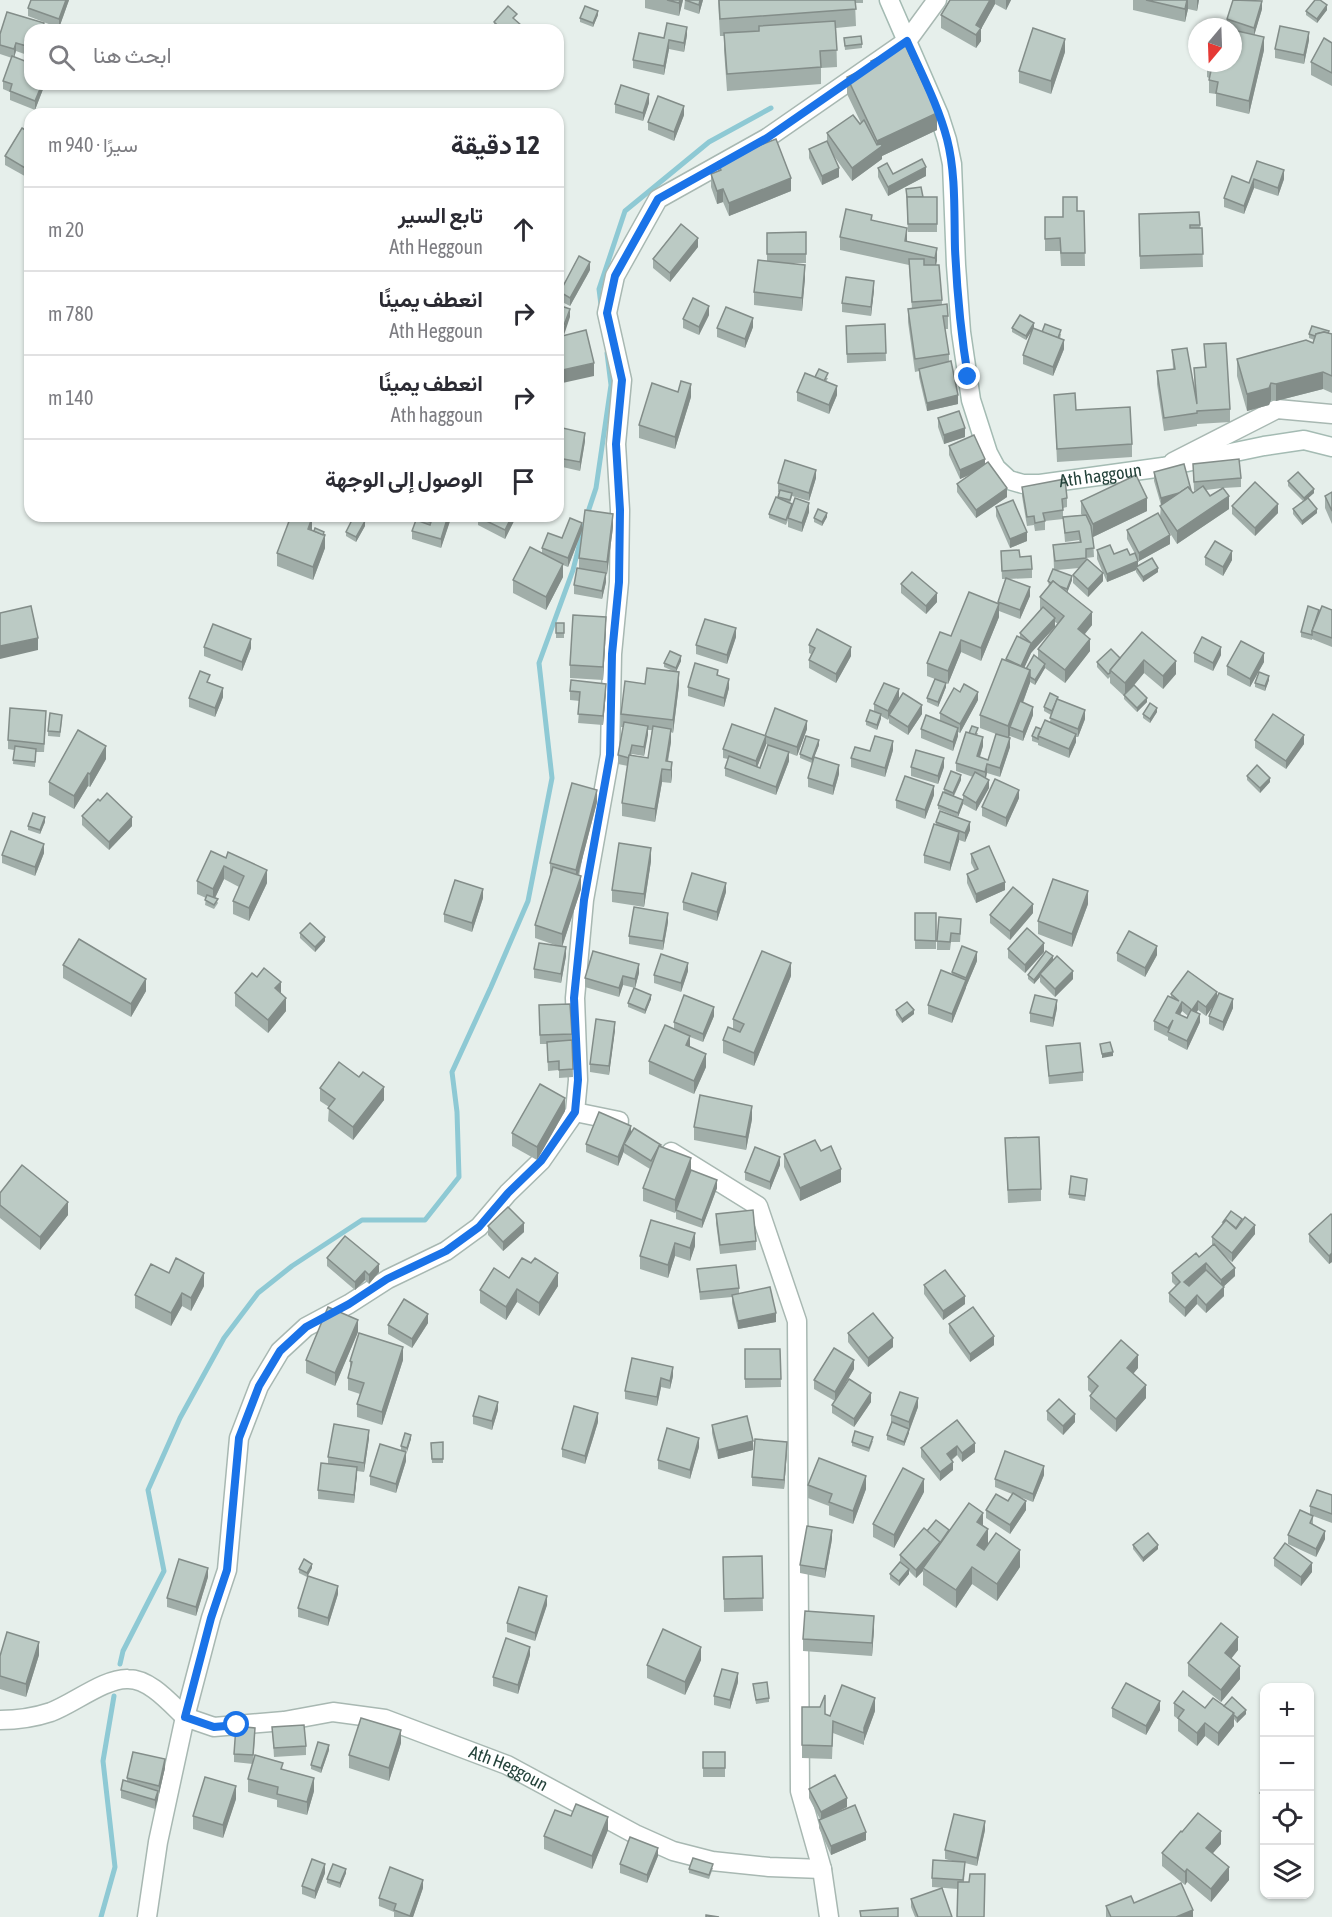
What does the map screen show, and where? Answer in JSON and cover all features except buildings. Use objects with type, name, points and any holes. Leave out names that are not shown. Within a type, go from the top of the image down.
[{"type":"street","name":"Ath haggoun","points":[[889,0],[939,115],[947,140],[952,164],[961,332],[971,400],[988,453],[996,468],[1009,480],[1023,484],[1040,484],[1163,467],[1304,440],[1332,447]]},
{"type":"street","points":[[147,1917],[158,1842],[185,1717],[208,1629],[227,1570],[239,1438],[259,1386],[280,1351],[306,1327],[349,1304],[387,1279],[446,1251],[479,1227],[508,1193],[541,1161],[575,1112],[578,1080],[574,998],[584,900],[610,755],[612,654],[619,582],[620,510],[616,444],[622,380],[607,313],[615,276],[658,199],[767,138],[907,41],[936,0]]},
{"type":"street","points":[[1163,467],[1276,409],[1332,414]]},
{"type":"street","points":[[575,1112],[620,1121],[639,1133]]},
{"type":"street","points":[[658,1144],[758,1206],[797,1321],[800,1791],[822,1869],[830,1917]]},
{"type":"street","name":"Ath Heggoun","points":[[0,1720],[50,1712],[115,1680],[129,1678],[142,1682],[163,1696],[185,1717],[214,1727],[284,1721],[333,1712],[385,1719],[507,1765],[635,1834],[674,1851],[711,1861],[769,1867],[822,1869]]},
{"type":"waterway","points":[[601,305],[599,289],[625,211],[709,142],[771,108]]},
{"type":"waterway","points":[[587,515],[596,488],[611,385],[607,353]]},
{"type":"waterway","points":[[120,1664],[123,1651],[164,1571],[148,1490],[180,1418],[224,1338],[258,1293],[292,1266],[362,1220],[425,1220],[459,1177],[457,1112],[452,1072],[528,901],[552,778],[539,663],[573,570],[584,526]]},
{"type":"waterway","points":[[101,1917],[115,1867],[103,1761],[114,1696]]},
{"type":"route","points":[[237,1725],[214,1727],[185,1717],[211,1618],[227,1570],[239,1438],[259,1386],[280,1351],[306,1327],[349,1304],[387,1279],[446,1251],[479,1227],[508,1193],[541,1161],[575,1112],[578,1080],[574,998],[584,900],[610,755],[613,704],[612,654],[619,582],[620,510],[616,444],[622,380],[607,313],[615,276],[658,199],[767,138],[907,41],[939,115],[952,164],[961,332],[968,377]]}]
